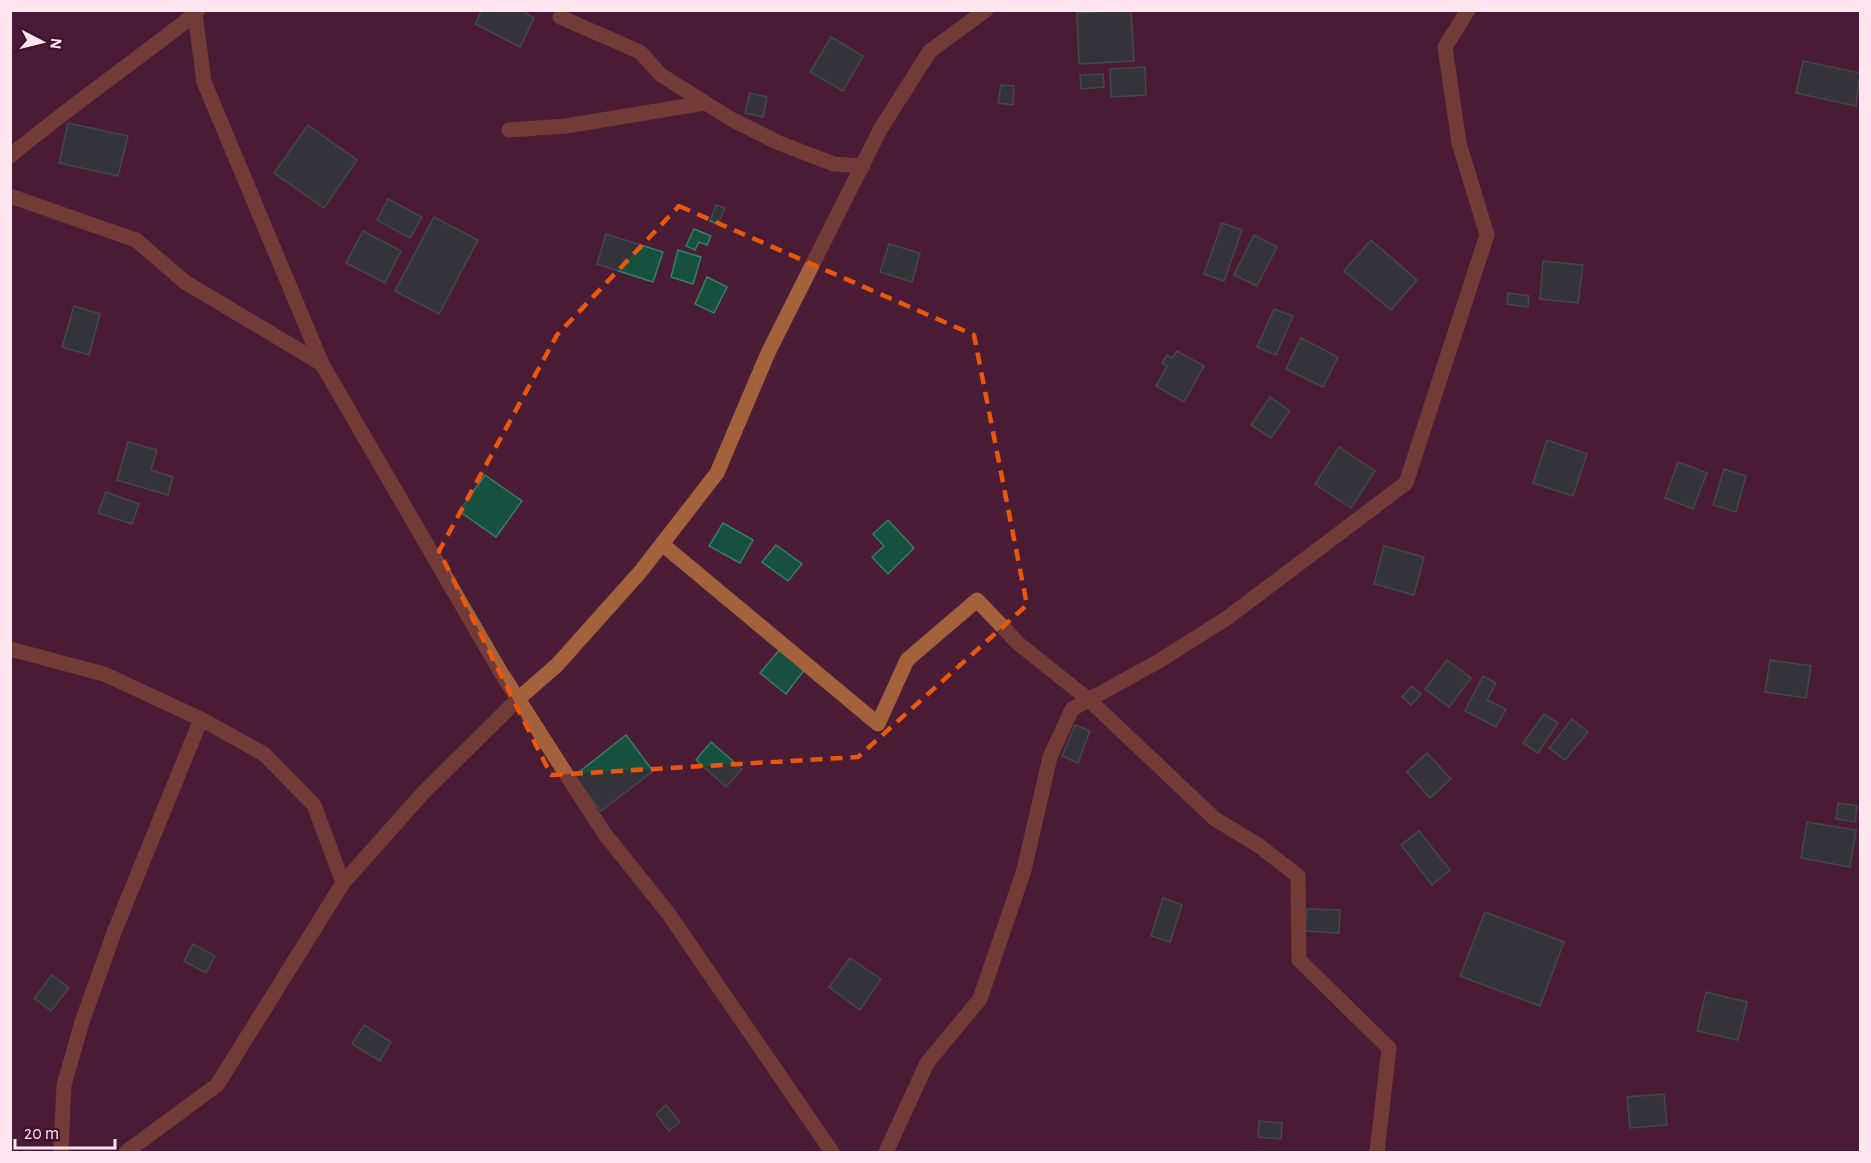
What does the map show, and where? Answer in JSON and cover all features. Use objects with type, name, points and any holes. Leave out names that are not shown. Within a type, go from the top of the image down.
[{"type":"street","points":[[126,1152],[217,1085],[343,883],[423,792],[518,699],[557,665],[662,544],[717,473],[768,353],[881,129],[930,51],[986,10]]},
{"type":"street","points":[[886,1152],[927,1063],[980,999],[1024,870],[1050,757],[1072,709],[1159,661],[1227,618],[1406,483],[1487,235],[1459,142],[1445,47],[1468,10]]},
{"type":"street","points":[[10,156],[63,112],[108,82],[196,12]]},
{"type":"street","points":[[196,12],[204,82],[322,364],[518,699],[604,833],[668,913],[832,1152]]},
{"type":"street","points":[[560,17],[640,52],[661,75],[705,103],[779,143],[834,164],[863,166]]},
{"type":"street","points":[[509,130],[566,126],[705,103]]},
{"type":"street","points":[[11,198],[136,240],[185,282],[322,364]]},
{"type":"street","points":[[662,544],[878,724],[907,660],[977,600],[1019,644],[1088,699],[1215,819],[1258,845],[1298,876],[1299,960],[1389,1048],[1377,1152]]},
{"type":"street","points":[[10,649],[104,674],[201,719],[264,754],[314,805],[343,883]]},
{"type":"street","points":[[61,1152],[64,1085],[82,1022],[115,930],[201,719]]},
{"type":"highlighted area","points":[[679,206],[974,335],[1027,605],[858,757],[551,775],[439,551],[557,335]]},
{"type":"building","points":[[482,10],[521,10],[534,18],[520,47],[475,24]]},
{"type":"building","points":[[1131,10],[1134,61],[1079,64],[1077,13]]},
{"type":"building","points":[[831,37],[863,56],[843,91],[810,72]]},
{"type":"building","points":[[1803,61],[1860,73],[1856,106],[1796,93]]},
{"type":"building","points":[[1145,67],[1146,95],[1111,97],[1110,69]]},
{"type":"building","points":[[1103,74],[1104,87],[1081,89],[1080,75]]},
{"type":"building","points":[[1001,85],[1014,86],[1013,105],[998,103]]},
{"type":"building","points":[[750,93],[767,97],[763,117],[745,113]]},
{"type":"building","points":[[68,123],[128,136],[118,176],[59,163]]},
{"type":"building","points":[[308,125],[357,160],[324,208],[274,173]]},
{"type":"building","points":[[388,199],[422,217],[410,238],[377,220]]},
{"type":"building","points":[[716,205],[725,208],[718,224],[710,221]]},
{"type":"building","points":[[434,217],[478,240],[439,314],[395,291]]},
{"type":"building","points":[[1222,223],[1242,230],[1224,281],[1204,274]]},
{"type":"building","points":[[694,229],[711,236],[707,245],[699,242],[695,250],[686,246]]},
{"type":"building","points":[[363,231],[401,251],[385,283],[346,263]]},
{"type":"building","points":[[606,234],[663,252],[653,282],[597,264]]},
{"type":"building","points":[[1254,235],[1277,247],[1257,286],[1234,275]]},
{"type":"building","points":[[1371,240],[1417,280],[1391,310],[1344,271]]},
{"type":"building","points":[[889,244],[920,253],[912,282],[880,272]]},
{"type":"building","points":[[678,250],[701,257],[693,284],[671,277]]},
{"type":"building","points":[[1543,261],[1583,265],[1578,303],[1540,299]]},
{"type":"building","points":[[707,277],[727,287],[714,313],[695,304]]},
{"type":"building","points":[[1508,293],[1529,296],[1528,307],[1507,304]]},
{"type":"building","points":[[74,306],[100,314],[89,355],[62,347]]},
{"type":"building","points":[[1274,309],[1293,316],[1276,355],[1257,347]]},
{"type":"building","points":[[1301,338],[1338,357],[1323,387],[1286,369]]},
{"type":"building","points":[[1177,351],[1204,366],[1184,402],[1156,386],[1167,366],[1162,363],[1167,355],[1172,358]]},
{"type":"building","points":[[1270,397],[1290,411],[1271,438],[1251,425]]},
{"type":"building","points":[[1547,440],[1587,454],[1573,496],[1533,483]]},
{"type":"building","points":[[128,442],[157,450],[151,470],[173,477],[168,495],[117,480]]},
{"type":"building","points":[[1339,447],[1375,471],[1351,508],[1315,484]]},
{"type":"building","points":[[1678,462],[1707,473],[1693,509],[1665,498]]},
{"type":"building","points":[[1724,469],[1746,476],[1736,512],[1713,505]]},
{"type":"building","points":[[485,475],[522,501],[496,537],[459,511]]},
{"type":"building","points":[[106,492],[139,504],[132,524],[98,513]]},
{"type":"building","points":[[888,520],[914,548],[888,574],[872,557],[884,546],[873,534]]},
{"type":"building","points":[[723,523],[753,540],[740,563],[709,546]]},
{"type":"building","points":[[776,545],[802,564],[788,581],[762,562]]},
{"type":"building","points":[[1384,546],[1424,557],[1414,595],[1374,584]]},
{"type":"building","points":[[781,648],[805,669],[786,694],[760,673]]},
{"type":"building","points":[[1447,660],[1471,678],[1449,707],[1425,689]]},
{"type":"building","points":[[1770,660],[1811,666],[1806,698],[1765,692]]},
{"type":"building","points":[[1483,676],[1496,683],[1487,700],[1506,709],[1496,727],[1465,711]]},
{"type":"building","points":[[1412,686],[1421,694],[1411,705],[1402,697]]},
{"type":"building","points":[[1544,714],[1558,723],[1538,753],[1523,743]]},
{"type":"building","points":[[1572,719],[1588,732],[1565,760],[1549,748]]},
{"type":"building","points":[[1075,725],[1090,731],[1078,763],[1062,756]]},
{"type":"building","points":[[626,735],[653,771],[601,811],[574,776]]},
{"type":"building","points":[[711,742],[742,769],[726,787],[696,760]]},
{"type":"building","points":[[1427,753],[1451,779],[1430,798],[1407,772]]},
{"type":"building","points":[[1838,803],[1857,806],[1855,822],[1836,819]]},
{"type":"building","points":[[1807,822],[1856,830],[1850,867],[1801,858]]},
{"type":"building","points":[[1419,831],[1450,870],[1432,885],[1401,845]]},
{"type":"building","points":[[1163,898],[1182,905],[1170,942],[1151,936]]},
{"type":"building","points":[[1307,909],[1340,910],[1339,933],[1305,931]]},
{"type":"building","points":[[1485,912],[1564,942],[1540,1006],[1460,976]]},
{"type":"building","points":[[193,944],[215,956],[206,973],[184,961]]},
{"type":"building","points":[[850,958],[881,979],[860,1010],[829,987]]},
{"type":"building","points":[[52,975],[69,988],[51,1011],[34,998]]},
{"type":"building","points":[[1706,992],[1747,1002],[1738,1040],[1697,1031]]},
{"type":"building","points":[[364,1025],[391,1042],[380,1061],[352,1044]]},
{"type":"building","points":[[1664,1094],[1667,1125],[1630,1128],[1627,1097]]},
{"type":"building","points":[[666,1105],[680,1122],[669,1131],[656,1114]]},
{"type":"building","points":[[1259,1121],[1282,1123],[1281,1139],[1258,1137]]}]
